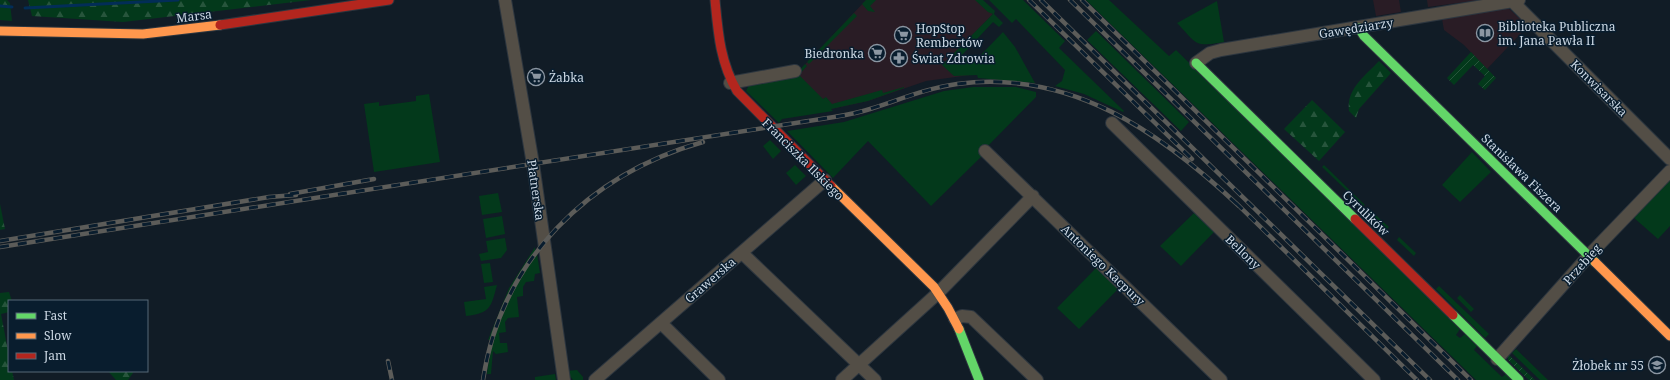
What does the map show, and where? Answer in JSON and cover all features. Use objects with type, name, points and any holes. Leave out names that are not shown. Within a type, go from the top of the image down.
[{"type":"street","name":"Marsa","points":[[0,31],[143,34],[191,29],[389,0]]},
{"type":"street","name":"Płatnerska","points":[[505,0],[533,164],[565,379]]},
{"type":"street","name":"Franciszka Ilskiego","points":[[715,0],[724,68],[730,83],[746,102],[938,293],[947,304],[955,319],[979,380]]},
{"type":"street","name":"Gawędziarzy","points":[[1196,63],[1210,53],[1221,50],[1358,28],[1514,0]]},
{"type":"street","name":"Konwisarska","points":[[1514,0],[1670,159]]},
{"type":"street","name":"Stanisława Fiszera","points":[[1358,28],[1364,36],[1670,336]]},
{"type":"street","name":"Cyrulików","points":[[1196,63],[1519,380]]},
{"type":"street","points":[[730,83],[795,71]]},
{"type":"street","name":"Bellony","points":[[1112,124],[1372,380]]},
{"type":"street","name":"Antoniego Kacpury","points":[[985,151],[1221,380]]},
{"type":"street","name":"Przebieg","points":[[1497,359],[1590,256],[1670,171]]},
{"type":"street","name":"Grawerska","points":[[594,380],[825,180]]},
{"type":"street","points":[[842,380],[938,293],[1033,196]]},
{"type":"street","points":[[742,253],[875,380]]},
{"type":"street","points":[[955,319],[962,316],[971,317],[1037,380]]},
{"type":"street","points":[[661,323],[719,380]]},
{"type":"shaded area","name":"HopStop Rembertów","points":[[866,0],[979,0],[993,14],[951,57],[970,75],[926,81],[868,101],[831,109],[796,74]]},
{"type":"shaded area","points":[[1373,0],[1399,0],[1401,12],[1376,16]]},
{"type":"shaded area","points":[[1427,0],[1480,0],[1428,7]]},
{"type":"shaded area","points":[[1508,8],[1528,26],[1487,69],[1464,45],[1444,30],[1442,19]]},
{"type":"green space","points":[[0,0],[7,0],[10,3],[12,21],[0,20]]},
{"type":"green space","points":[[28,0],[311,0],[123,22],[32,16]]},
{"type":"green space","points":[[866,0],[876,0],[870,6],[875,12],[868,11],[862,4]]},
{"type":"green space","points":[[975,0],[983,0],[995,11],[994,14],[1003,23],[999,27],[993,22],[962,55],[972,64],[1003,32],[1015,47],[1035,83],[978,78],[977,75],[954,76],[942,65],[993,14],[988,12]]},
{"type":"green space","points":[[989,0],[1023,0],[1065,41],[1059,48],[1124,111],[1123,112],[1084,94],[1055,86],[1062,81],[1065,70],[1016,19],[1012,23]]},
{"type":"green space","points":[[1086,0],[1109,0],[1169,56],[1176,50],[1460,329],[1456,335],[1460,338],[1465,334],[1477,346],[1474,350],[1502,377],[1506,374],[1512,380],[1476,380]]},
{"type":"green space","points":[[1217,1],[1224,42],[1207,44],[1197,43],[1177,23]]},
{"type":"green space","points":[[854,13],[857,16],[809,64],[807,62]]},
{"type":"green space","points":[[1096,31],[1189,122],[1181,131],[1087,40]]},
{"type":"green space","points":[[1471,52],[1496,78],[1485,90],[1478,84],[1485,76],[1473,65],[1454,85],[1447,78]]},
{"type":"green space","points":[[1379,61],[1391,73],[1359,109],[1356,118],[1349,111],[1350,96],[1353,89]]},
{"type":"green space","points":[[805,64],[807,66],[799,75],[823,99],[826,97],[832,104],[882,90],[883,93],[904,88],[868,101],[831,109],[833,111],[782,119],[779,123],[746,91],[749,85],[796,74]]},
{"type":"green space","points":[[973,87],[1016,87],[1036,92],[1036,97],[980,154],[982,156],[931,206],[868,141],[833,178],[787,131],[844,122],[944,91]]},
{"type":"green space","points":[[429,94],[440,162],[374,172],[364,104],[379,102],[379,106],[416,101],[416,96]]},
{"type":"green space","points":[[1312,100],[1345,132],[1319,161],[1284,129]]},
{"type":"green space","points":[[770,140],[781,151],[773,159],[763,146]]},
{"type":"green space","points":[[1472,152],[1491,172],[1460,202],[1442,185]]},
{"type":"green space","points":[[795,165],[806,176],[796,185],[786,173]]},
{"type":"green space","points":[[1324,165],[1365,205],[1363,206],[1322,167]]},
{"type":"green space","points":[[1670,178],[1670,226],[1658,239],[1633,217]]},
{"type":"green space","points":[[498,193],[502,212],[482,215],[479,196]]},
{"type":"green space","points":[[0,204],[5,229],[0,230]]},
{"type":"green space","points":[[1369,209],[1389,227],[1387,229],[1368,211]]},
{"type":"green space","points":[[1194,213],[1214,232],[1181,266],[1160,246]]},
{"type":"green space","points":[[502,216],[505,234],[486,238],[483,219]]},
{"type":"green space","points":[[1399,237],[1416,253],[1414,256],[1397,240]]},
{"type":"green space","points":[[505,238],[507,250],[501,258],[481,261],[479,254],[488,252],[486,241]]},
{"type":"green space","points":[[535,247],[535,251],[503,305],[490,340],[488,340],[509,288]]},
{"type":"green space","points":[[537,254],[540,273],[535,274],[534,281],[526,282],[523,287],[523,296],[517,297],[519,317],[508,318],[505,322],[506,332],[499,333],[500,343],[507,343],[508,352],[496,354],[493,351],[491,374],[487,374],[493,342],[504,311],[519,281]]},
{"type":"green space","points":[[490,263],[493,282],[484,283],[481,264]]},
{"type":"green space","points":[[1096,268],[1118,289],[1079,329],[1057,308]]},
{"type":"green space","points":[[497,285],[489,308],[481,313],[466,316],[464,302],[486,299],[484,287]]},
{"type":"green space","points":[[1439,286],[1489,334],[1485,338],[1436,289]]},
{"type":"green space","points":[[9,292],[12,300],[8,300],[8,312],[1,314],[8,351],[8,372],[12,372],[14,380],[0,380],[0,293]]},
{"type":"green space","points":[[1460,295],[1474,309],[1471,312],[1457,298]]},
{"type":"green space","points":[[1516,349],[1548,380],[1540,380],[1512,353]]},
{"type":"green space","points":[[1508,354],[1535,380],[1529,380],[1508,360]]},
{"type":"green space","points":[[577,370],[583,377],[583,380],[573,380],[566,371]]},
{"type":"green space","points":[[109,372],[133,373],[128,380],[116,380]]},
{"type":"green space","points":[[555,374],[556,380],[535,380],[535,377]]},
{"type":"waterway","points":[[25,8],[178,0]]},
{"type":"waterway","points":[[0,6],[12,7]]},
{"type":"railway","points":[[1029,0],[1192,159]]},
{"type":"railway","points":[[1041,0],[1430,380]]},
{"type":"railway","points":[[1070,0],[1458,380]]},
{"type":"railway","points":[[1082,0],[1471,380]]},
{"type":"railway","points":[[0,247],[834,117],[852,114],[924,91],[946,86],[999,82],[1038,86],[1075,96],[1111,112],[1145,131],[1178,154],[1239,206]]},
{"type":"railway","points":[[483,380],[493,337],[509,297],[530,260],[557,228],[588,200],[623,176],[662,156],[703,142]]},
{"type":"railway","points":[[290,194],[374,179]]},
{"type":"railway","points":[[0,241],[269,197],[296,195]]},
{"type":"railway","points":[[1236,203],[1417,380]]},
{"type":"railway","points":[[388,361],[392,380]]},
{"type":"traffic: fast","points":[[1359,28],[1364,36],[1595,262]]},
{"type":"traffic: fast","points":[[1196,63],[1355,219]]},
{"type":"traffic: fast","points":[[1453,315],[1519,380]]},
{"type":"traffic: fast","points":[[959,329],[979,380]]},
{"type":"traffic: slow","points":[[0,31],[143,34],[220,25]]},
{"type":"traffic: slow","points":[[831,186],[934,287],[948,308],[959,329]]},
{"type":"traffic: slow","points":[[1595,262],[1670,336]]},
{"type":"traffic: jam","points":[[220,25],[389,0]]},
{"type":"traffic: jam","points":[[715,0],[723,58],[731,80],[737,91],[831,186]]},
{"type":"traffic: jam","points":[[1355,219],[1453,315]]},
{"type":"place","name":"Biblioteka Publiczna im. Jana Pawła II","points":[[1485,33]]},
{"type":"place","name":"HopStop Rembertów","points":[[903,35]]},
{"type":"place","name":"Biedronka","points":[[877,53]]},
{"type":"place","name":"Świat Zdrowia","points":[[899,58]]},
{"type":"place","name":"Żabka","points":[[536,77]]},
{"type":"place","name":"Żłobek nr 55","points":[[1657,365]]}]
